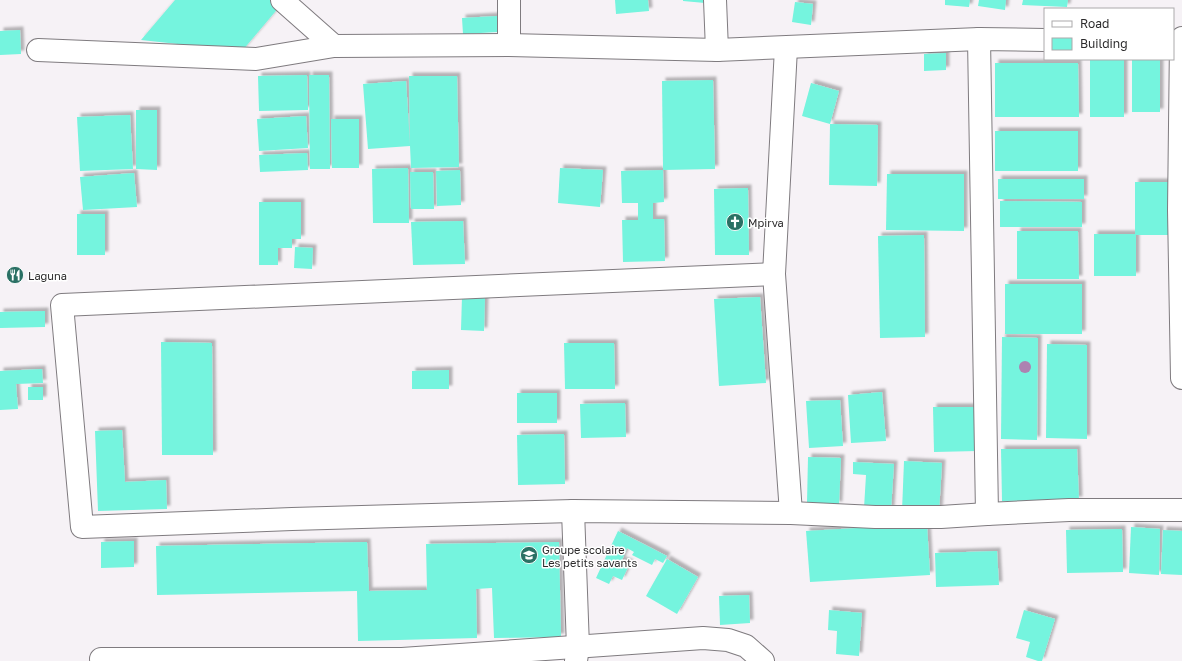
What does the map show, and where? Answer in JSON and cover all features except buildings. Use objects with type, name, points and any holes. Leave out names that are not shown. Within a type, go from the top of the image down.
[{"type":"street","points":[[282,0],[334,46]]},
{"type":"street","points":[[508,0],[509,45]]},
{"type":"street","points":[[715,0],[717,50]]},
{"type":"street","points":[[38,50],[256,59],[334,46],[509,45],[717,50],[979,39],[1044,40]]},
{"type":"street","points":[[979,39],[987,514]]},
{"type":"street","points":[[1179,40],[1179,210],[1182,378]]},
{"type":"street","points":[[786,48],[774,274],[791,513]]},
{"type":"street","points":[[774,274],[62,305],[82,527],[292,519],[573,512],[791,513],[941,517],[1069,510],[1182,510]]},
{"type":"street","points":[[573,512],[577,654]]},
{"type":"street","points":[[101,659],[397,660],[577,654],[703,638],[728,640],[746,646],[764,661]]},
{"type":"place","name":"Mpirva","points":[[735,222]]},
{"type":"place","name":"Laguna","points":[[15,275]]},
{"type":"place","name":"Groupe scolaire Les petits savants","points":[[529,555]]}]
